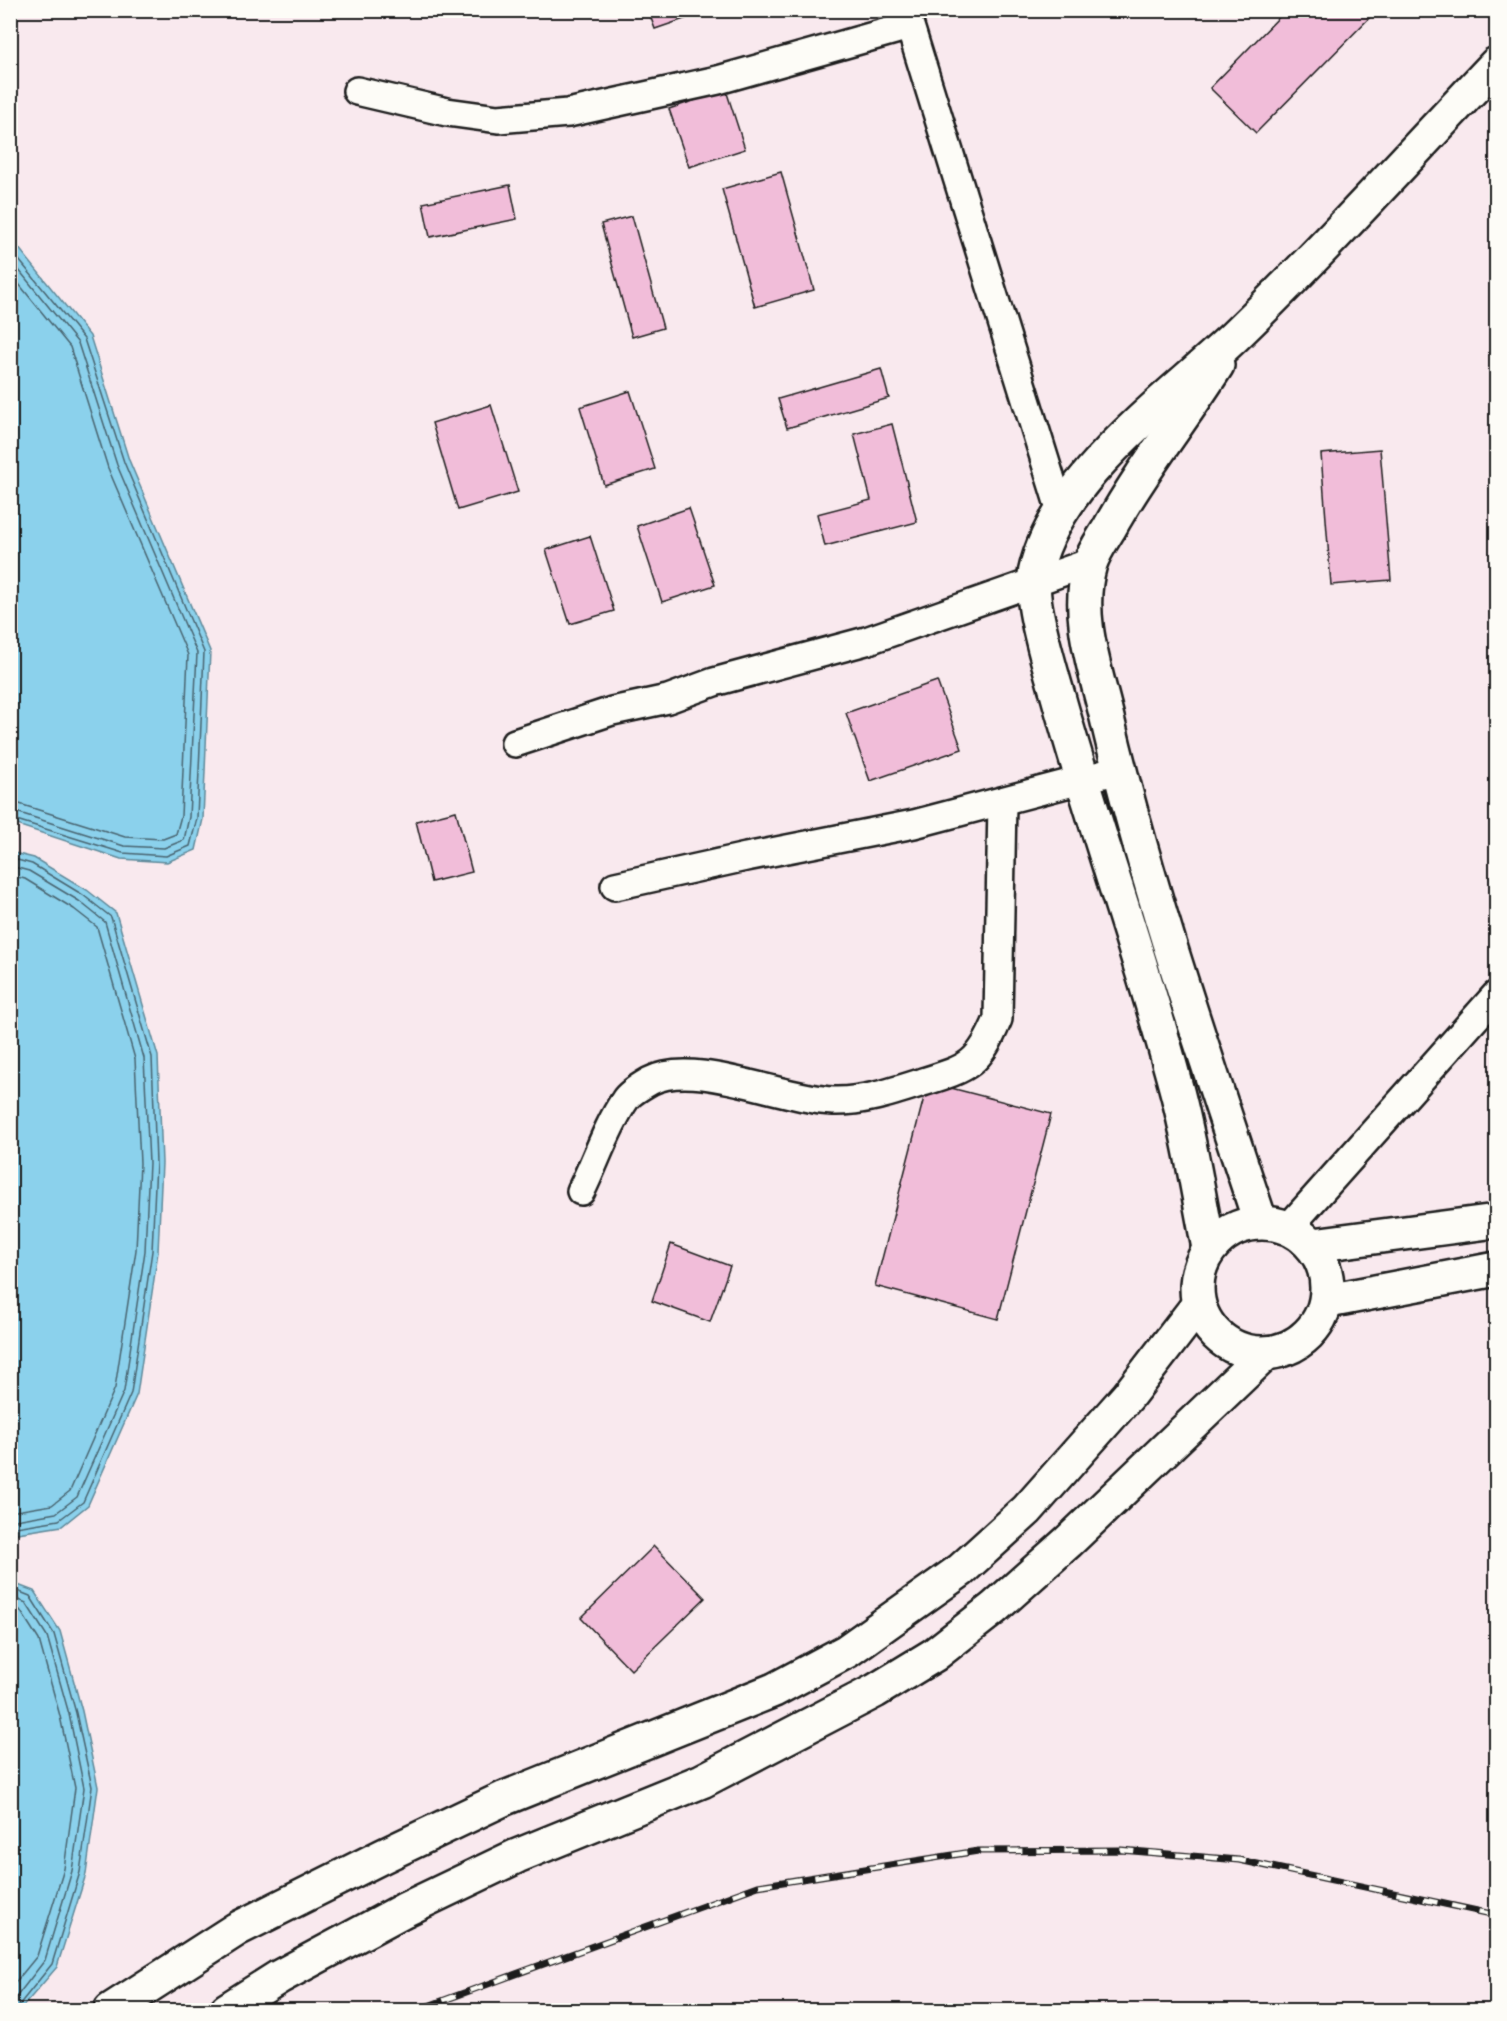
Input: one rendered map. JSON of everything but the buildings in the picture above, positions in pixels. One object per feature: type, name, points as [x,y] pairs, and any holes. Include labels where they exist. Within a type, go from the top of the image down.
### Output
[{"type":"main road","points":[[1209,1248],[1176,1086],[1082,781],[1046,652],[1033,583],[1044,546],[1061,512],[1089,474],[1158,404],[1234,337],[1497,64]]},
{"type":"main road","points":[[1234,337],[1182,420],[1124,501],[1091,562],[1083,597],[1088,638],[1119,770],[1173,953],[1287,1231],[1327,1271],[1328,1301],[1316,1328],[1294,1347],[1265,1354],[1236,1349],[1212,1331],[1198,1305],[1197,1275],[1209,1248],[1232,1229],[1287,1231],[1497,1221]]},
{"type":"main road","points":[[1328,1301],[1497,1269]]},
{"type":"main road","points":[[111,2010],[237,1929],[383,1856],[505,1798],[774,1690],[847,1651],[961,1570],[1027,1510],[1128,1396],[1198,1305]]},
{"type":"main road","points":[[227,2010],[279,1977],[404,1910],[518,1856],[702,1781],[875,1691],[934,1655],[994,1608],[1068,1542],[1265,1354]]},
{"type":"street","points":[[357,91],[447,112],[498,119],[568,114],[718,80],[907,18],[1061,512]]},
{"type":"street","points":[[515,743],[612,711],[668,699],[714,682],[855,644],[1091,562]]},
{"type":"street","points":[[615,886],[914,824],[1119,770]]},
{"type":"street","points":[[581,1191],[625,1098],[650,1081],[671,1074],[706,1075],[788,1095],[835,1101],[884,1095],[970,1065],[987,1046],[998,1019],[1002,802]]},
{"type":"street","points":[[1287,1231],[1497,995]]},
{"type":"water","points":[[11,242],[18,247],[90,336],[129,460],[210,651],[203,819],[196,850],[167,862],[121,859],[11,823]]},
{"type":"water","points":[[10,852],[34,858],[87,890],[116,913],[158,1056],[162,1163],[158,1252],[137,1394],[88,1505],[62,1526],[11,1534]]},
{"type":"water","points":[[10,1582],[34,1591],[60,1631],[82,1711],[98,1787],[86,1874],[57,1967],[20,2010],[10,2010]]},
{"type":"railway","points":[[417,2010],[758,1886],[978,1851],[1121,1850],[1239,1860],[1496,1915]]}]
